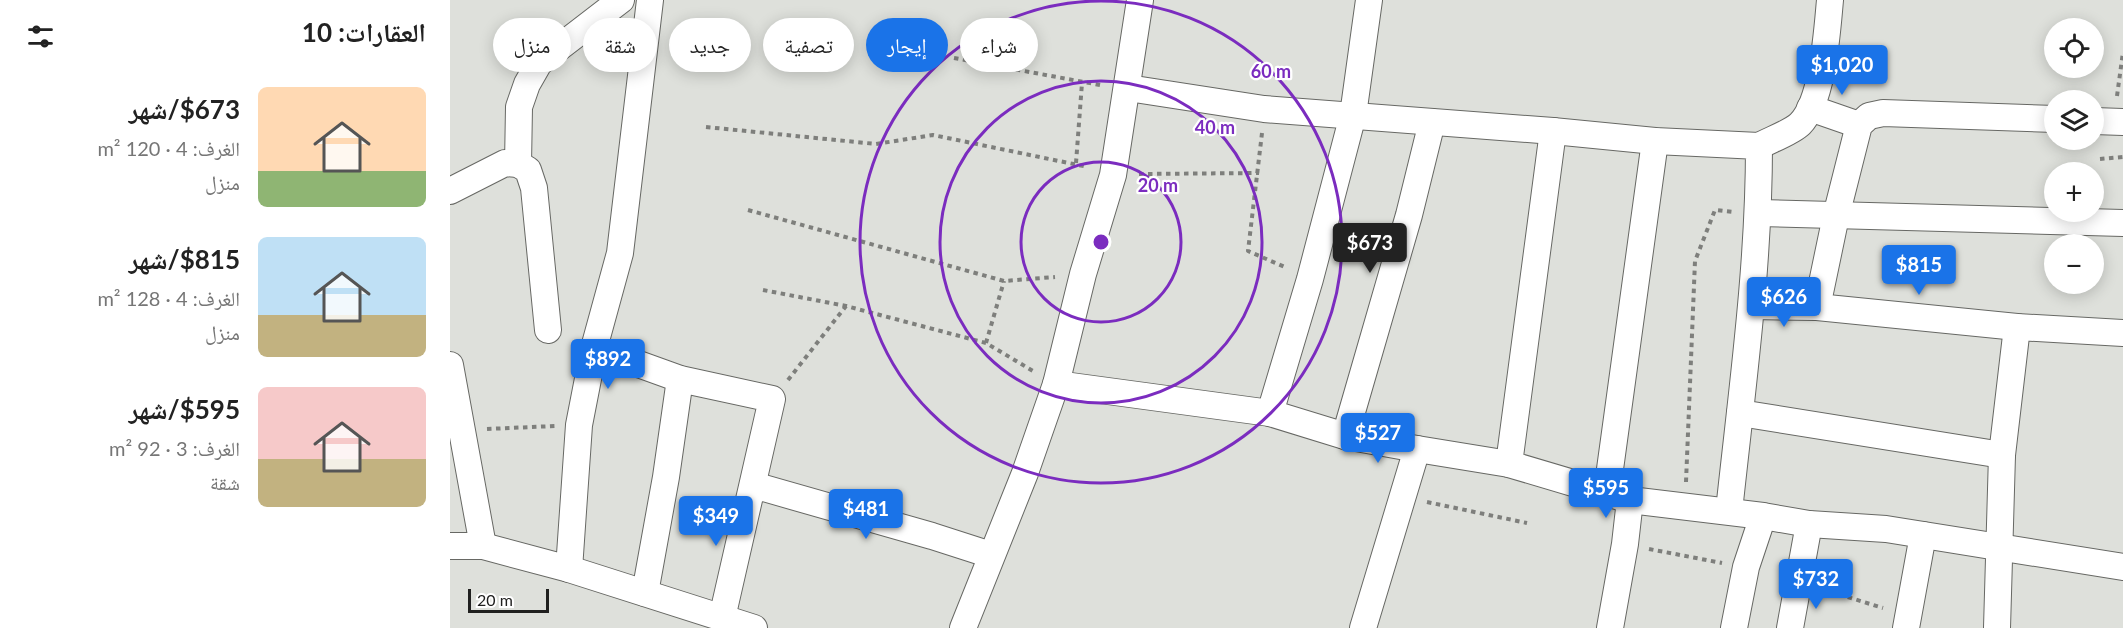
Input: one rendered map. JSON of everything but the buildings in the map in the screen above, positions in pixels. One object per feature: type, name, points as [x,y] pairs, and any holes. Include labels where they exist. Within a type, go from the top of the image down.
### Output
[{"type":"street","points":[[518,164],[519,106],[527,84],[539,63],[621,0]]},
{"type":"street","points":[[569,569],[579,425],[594,348],[620,253],[650,0]]},
{"type":"street","points":[[963,628],[1025,473],[1056,384],[1083,274],[1113,175],[1140,0]]},
{"type":"street","points":[[1270,412],[1310,279],[1353,116],[1369,0]]},
{"type":"street","points":[[1128,88],[1264,109],[1655,141],[1760,146],[1800,125],[1810,108],[1824,60],[1830,0]]},
{"type":"street","points":[[1810,108],[1859,125]]},
{"type":"street","points":[[1817,307],[1836,216],[1859,125],[1869,116],[1883,113],[2044,119]]},
{"type":"street","points":[[1345,436],[1409,215],[1432,122]]},
{"type":"street","points":[[1509,464],[1553,131]]},
{"type":"street","points":[[1610,628],[1625,544],[1618,495],[1655,141]]},
{"type":"street","points":[[1729,511],[1752,306],[1759,213],[1760,146]]},
{"type":"street","points":[[452,185],[505,163],[518,164],[528,170],[534,188],[548,330]]},
{"type":"street","points":[[1759,213],[2123,223]]},
{"type":"street","points":[[1752,306],[1817,307],[2017,327],[2123,333]]},
{"type":"street","points":[[1997,628],[2002,455],[2017,327]]},
{"type":"street","points":[[594,348],[680,379],[772,399],[722,618]]},
{"type":"street","points":[[450,365],[483,546]]},
{"type":"street","points":[[645,593],[666,477],[680,379]]},
{"type":"street","points":[[1056,384],[1270,412],[1345,436],[1509,464],[1618,495],[1809,524],[1923,535],[2123,567]]},
{"type":"street","points":[[1740,413],[2002,455]]},
{"type":"street","points":[[1363,628],[1417,449]]},
{"type":"street","points":[[753,485],[992,555]]},
{"type":"street","points":[[1734,628],[1746,567],[1763,516]]},
{"type":"street","points":[[1790,628],[1809,524]]},
{"type":"street","points":[[1907,622],[1923,535]]},
{"type":"street","points":[[450,546],[483,546],[569,569],[754,628]]},
{"type":"path","points":[[2110,122],[2123,52]]},
{"type":"path","points":[[706,127],[876,144],[933,135],[1076,163],[1082,82],[954,58]]},
{"type":"path","points":[[1264,109],[1248,251],[1310,279]]},
{"type":"path","points":[[2100,159],[2123,157]]},
{"type":"path","points":[[1113,175],[1258,172]]},
{"type":"path","points":[[748,210],[1004,281],[1083,274]]},
{"type":"path","points":[[1685,506],[1695,261],[1715,210],[1759,213]]},
{"type":"path","points":[[986,343],[1004,281]]},
{"type":"path","points":[[763,290],[846,306],[986,343],[1056,384]]},
{"type":"path","points":[[772,399],[846,306]]},
{"type":"path","points":[[463,430],[579,425]]},
{"type":"path","points":[[1403,497],[1527,523]]},
{"type":"path","points":[[1625,544],[1746,567]]},
{"type":"path","points":[[1800,583],[1907,622]]}]
